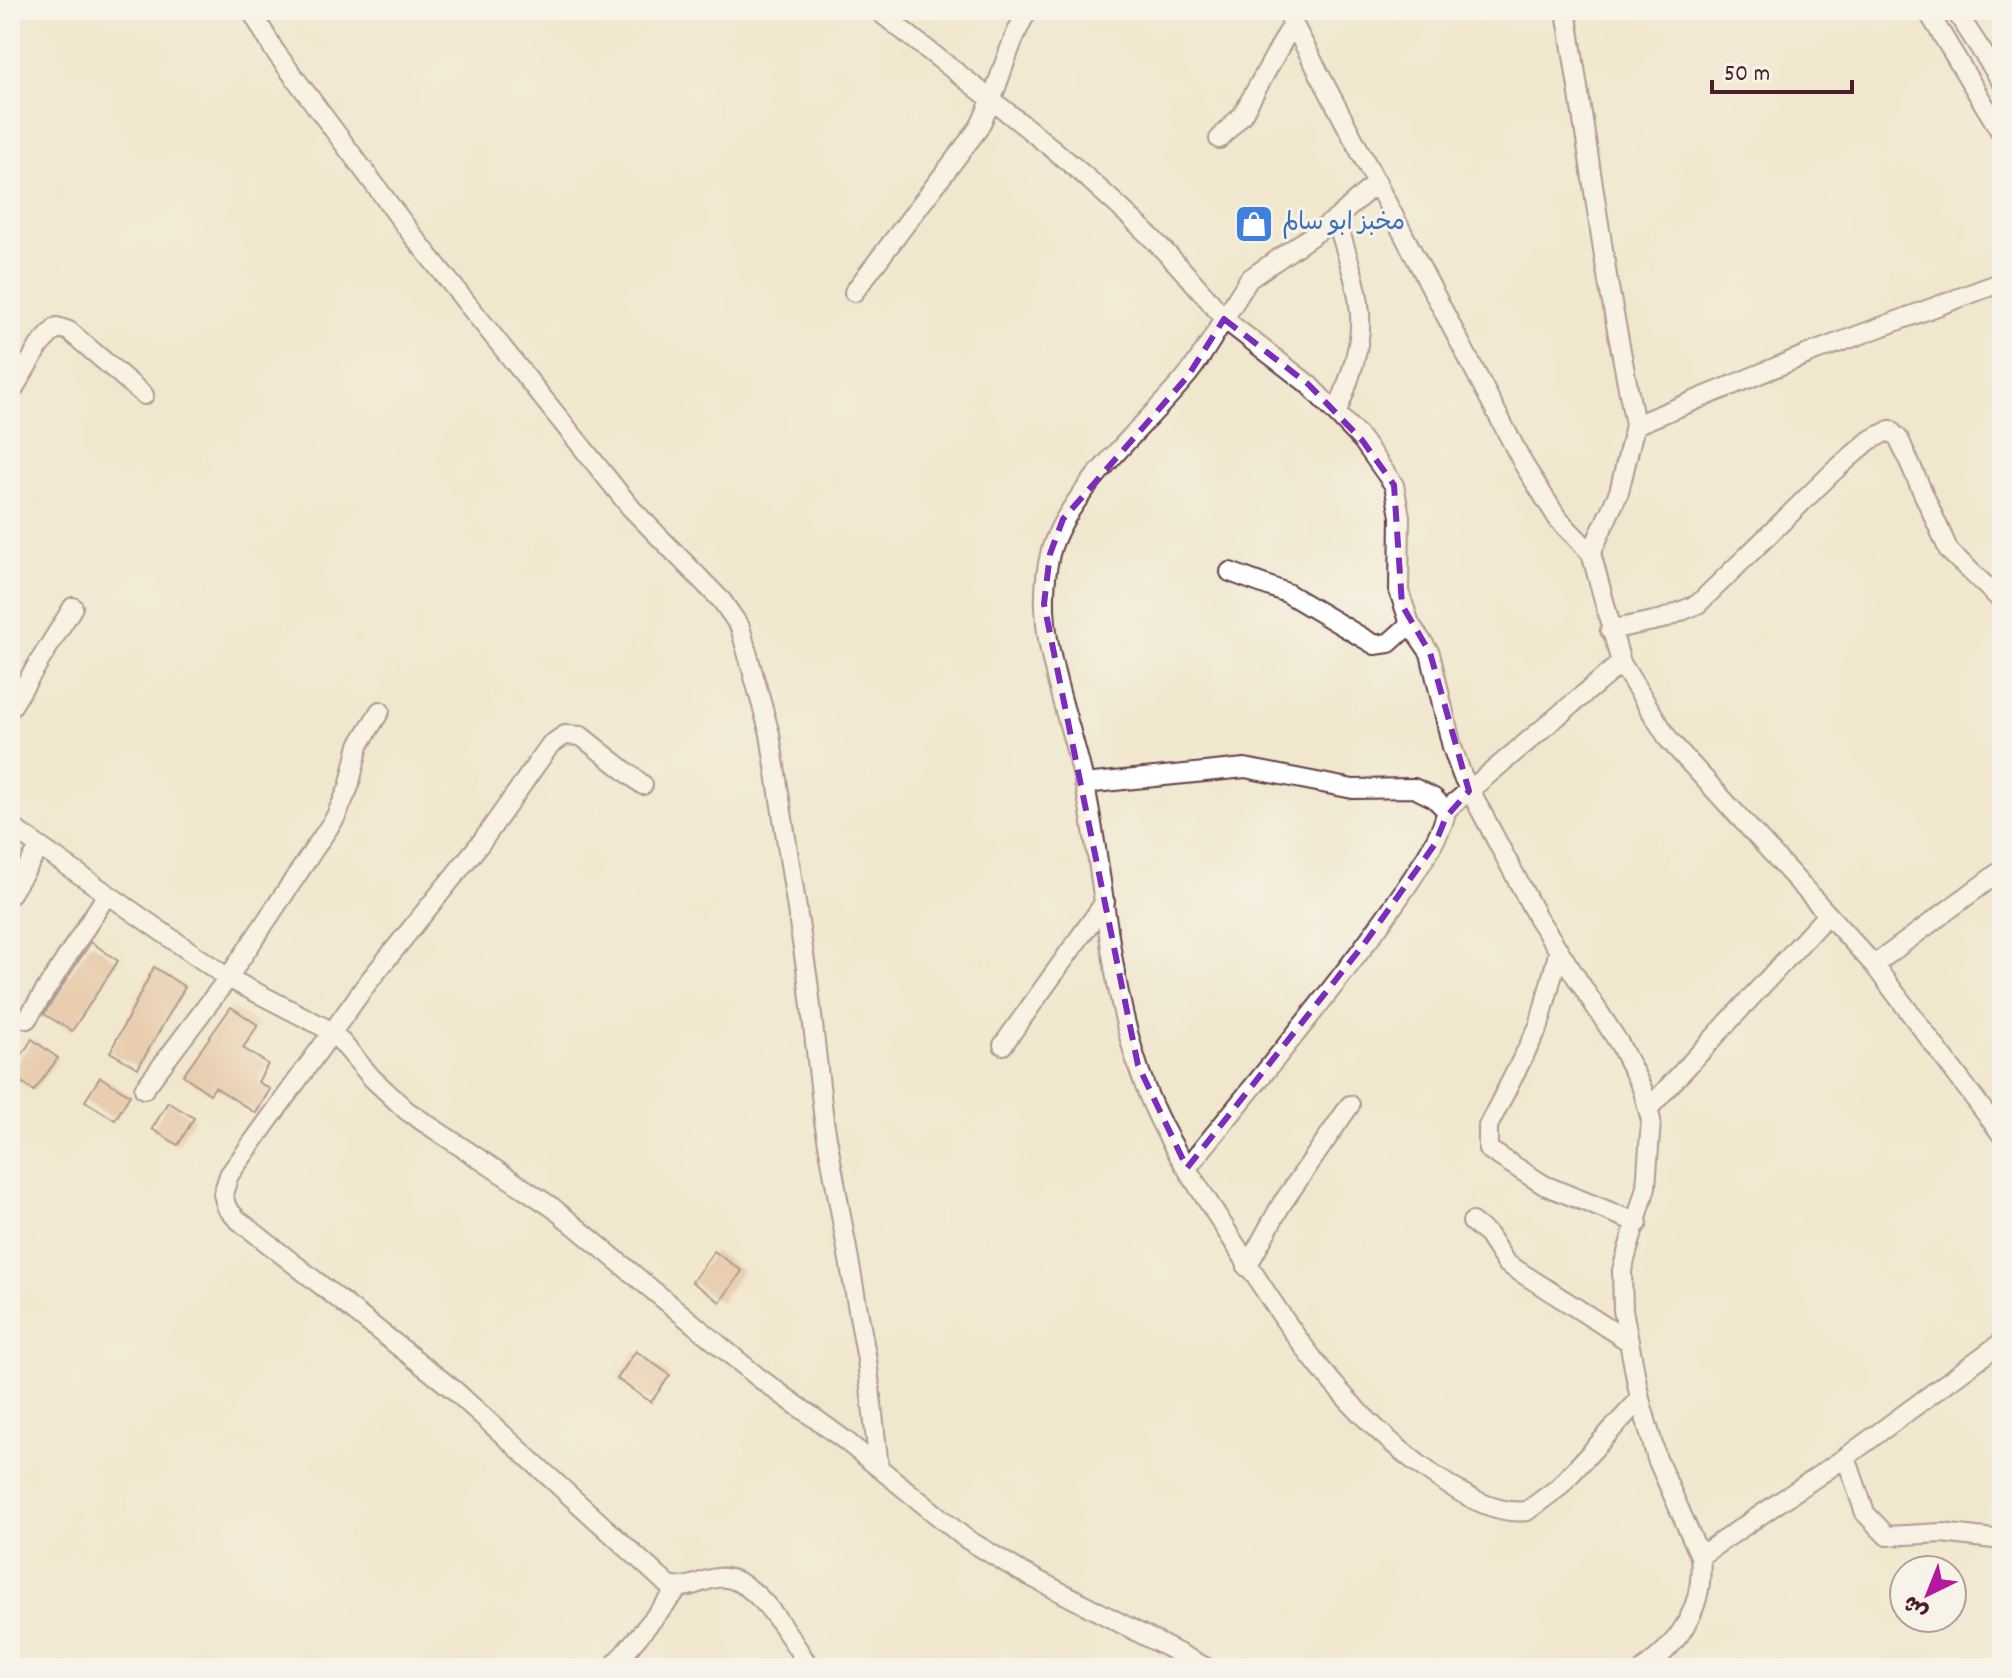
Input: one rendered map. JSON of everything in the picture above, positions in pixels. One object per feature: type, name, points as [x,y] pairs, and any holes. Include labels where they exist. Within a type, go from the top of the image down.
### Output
[{"type":"street","points":[[251,10],[300,88],[422,249],[631,508],[722,601],[740,627],[770,734],[808,981],[824,1121],[867,1360],[879,1468]]},
{"type":"street","points":[[877,10],[991,101],[1138,226],[1224,319],[1290,368],[1337,412],[1362,440],[1394,485],[1400,516],[1399,591],[1410,624],[1430,653],[1452,747],[1469,791],[1559,950],[1619,1043],[1649,1108],[1646,1187],[1621,1281],[1628,1341],[1640,1399],[1657,1459],[1700,1556],[1700,1593],[1682,1632],[1645,1668]]},
{"type":"street","points":[[854,292],[978,129],[991,101],[1004,54],[1028,10]]},
{"type":"street","points":[[1566,10],[1608,282],[1635,425],[1619,492],[1591,553]]},
{"type":"street","points":[[1995,10],[2002,13]]},
{"type":"street","points":[[1943,34],[1959,11],[2002,82]]},
{"type":"street","points":[[1932,12],[2002,134]]},
{"type":"street","points":[[1219,139],[1242,115],[1290,16]]},
{"type":"street","points":[[1290,16],[1524,465],[1558,519],[1591,553],[1621,663],[1654,719],[1681,754],[1874,965],[2002,1135]]},
{"type":"street","points":[[1377,182],[1336,219],[1249,279],[1188,376],[1071,506],[1050,554],[1044,604],[1048,644],[1084,784],[1138,1065],[1158,1117],[1187,1168],[1247,1267],[1300,1346],[1369,1422],[1416,1463],[1451,1487],[1491,1506],[1516,1512],[1540,1504],[1640,1399]]},
{"type":"street","points":[[1336,219],[1356,283],[1362,322],[1357,357],[1337,412]]},
{"type":"street","points":[[1635,425],[1808,354],[2002,282]]},
{"type":"street","points":[[10,395],[39,346],[57,327],[69,331],[144,395]]},
{"type":"street","points":[[1610,630],[1663,619],[1698,604],[1834,471],[1870,440],[1890,430],[1899,439],[1949,551],[2002,601]]},
{"type":"street","points":[[1230,572],[1287,593],[1375,645],[1389,643],[1410,624]]},
{"type":"street","points":[[10,709],[73,607]]},
{"type":"street","points":[[1187,1168],[1399,896],[1435,844],[1446,810],[1621,663]]},
{"type":"street","points":[[144,1089],[228,978],[341,808],[359,745],[380,711]]},
{"type":"street","points":[[643,785],[581,736],[565,735],[550,745],[483,840],[383,963],[229,1175],[223,1194],[227,1208],[306,1276],[454,1390],[649,1569],[678,1589]]},
{"type":"street","points":[[1084,784],[1245,768],[1353,789],[1414,788],[1434,798],[1446,810]]},
{"type":"street","points":[[10,826],[38,850],[228,978],[333,1032],[394,1100],[552,1207],[759,1378],[879,1468],[918,1503],[988,1553],[1207,1668]]},
{"type":"street","points":[[10,895],[38,850]]},
{"type":"street","points":[[1874,965],[2002,870]]},
{"type":"street","points":[[27,1019],[106,896]]},
{"type":"street","points":[[1003,1045],[1105,902]]},
{"type":"street","points":[[1649,1108],[1827,915]]},
{"type":"street","points":[[1559,950],[1544,1013],[1488,1126],[1488,1149],[1544,1185],[1638,1223]]},
{"type":"street","points":[[1247,1267],[1281,1205],[1350,1105]]},
{"type":"street","points":[[1472,1222],[1488,1235],[1506,1263],[1628,1341]]},
{"type":"street","points":[[1700,1556],[1846,1457],[2002,1342]]},
{"type":"street","points":[[1846,1457],[1865,1513],[1887,1536],[1942,1533],[2002,1540]]},
{"type":"street","points":[[612,1668],[678,1589],[715,1578],[740,1580],[767,1608],[810,1668]]},
{"type":"highlighted area","points":[[1224,319],[1308,384],[1362,440],[1394,485],[1402,605],[1430,653],[1469,791],[1446,817],[1435,844],[1364,944],[1187,1168],[1138,1065],[1044,604],[1050,554],[1063,519],[1188,376]]},
{"type":"building","points":[[91,942],[118,961],[72,1031],[44,1014]]},
{"type":"building","points":[[154,967],[185,987],[138,1068],[110,1052]]},
{"type":"building","points":[[231,1007],[258,1025],[243,1048],[268,1064],[258,1082],[270,1089],[256,1113],[215,1087],[210,1094],[183,1075]]},
{"type":"building","points":[[32,1039],[58,1058],[34,1091],[10,1074]]},
{"type":"building","points":[[100,1077],[130,1095],[115,1120],[85,1101]]},
{"type":"building","points":[[168,1102],[194,1118],[178,1145],[152,1129]]},
{"type":"building","points":[[714,1251],[742,1271],[720,1302],[692,1282]]},
{"type":"building","points":[[636,1351],[670,1375],[651,1402],[617,1379]]},
{"type":"place","name":"مخبز ابو سالم","points":[[1254,224]]}]
